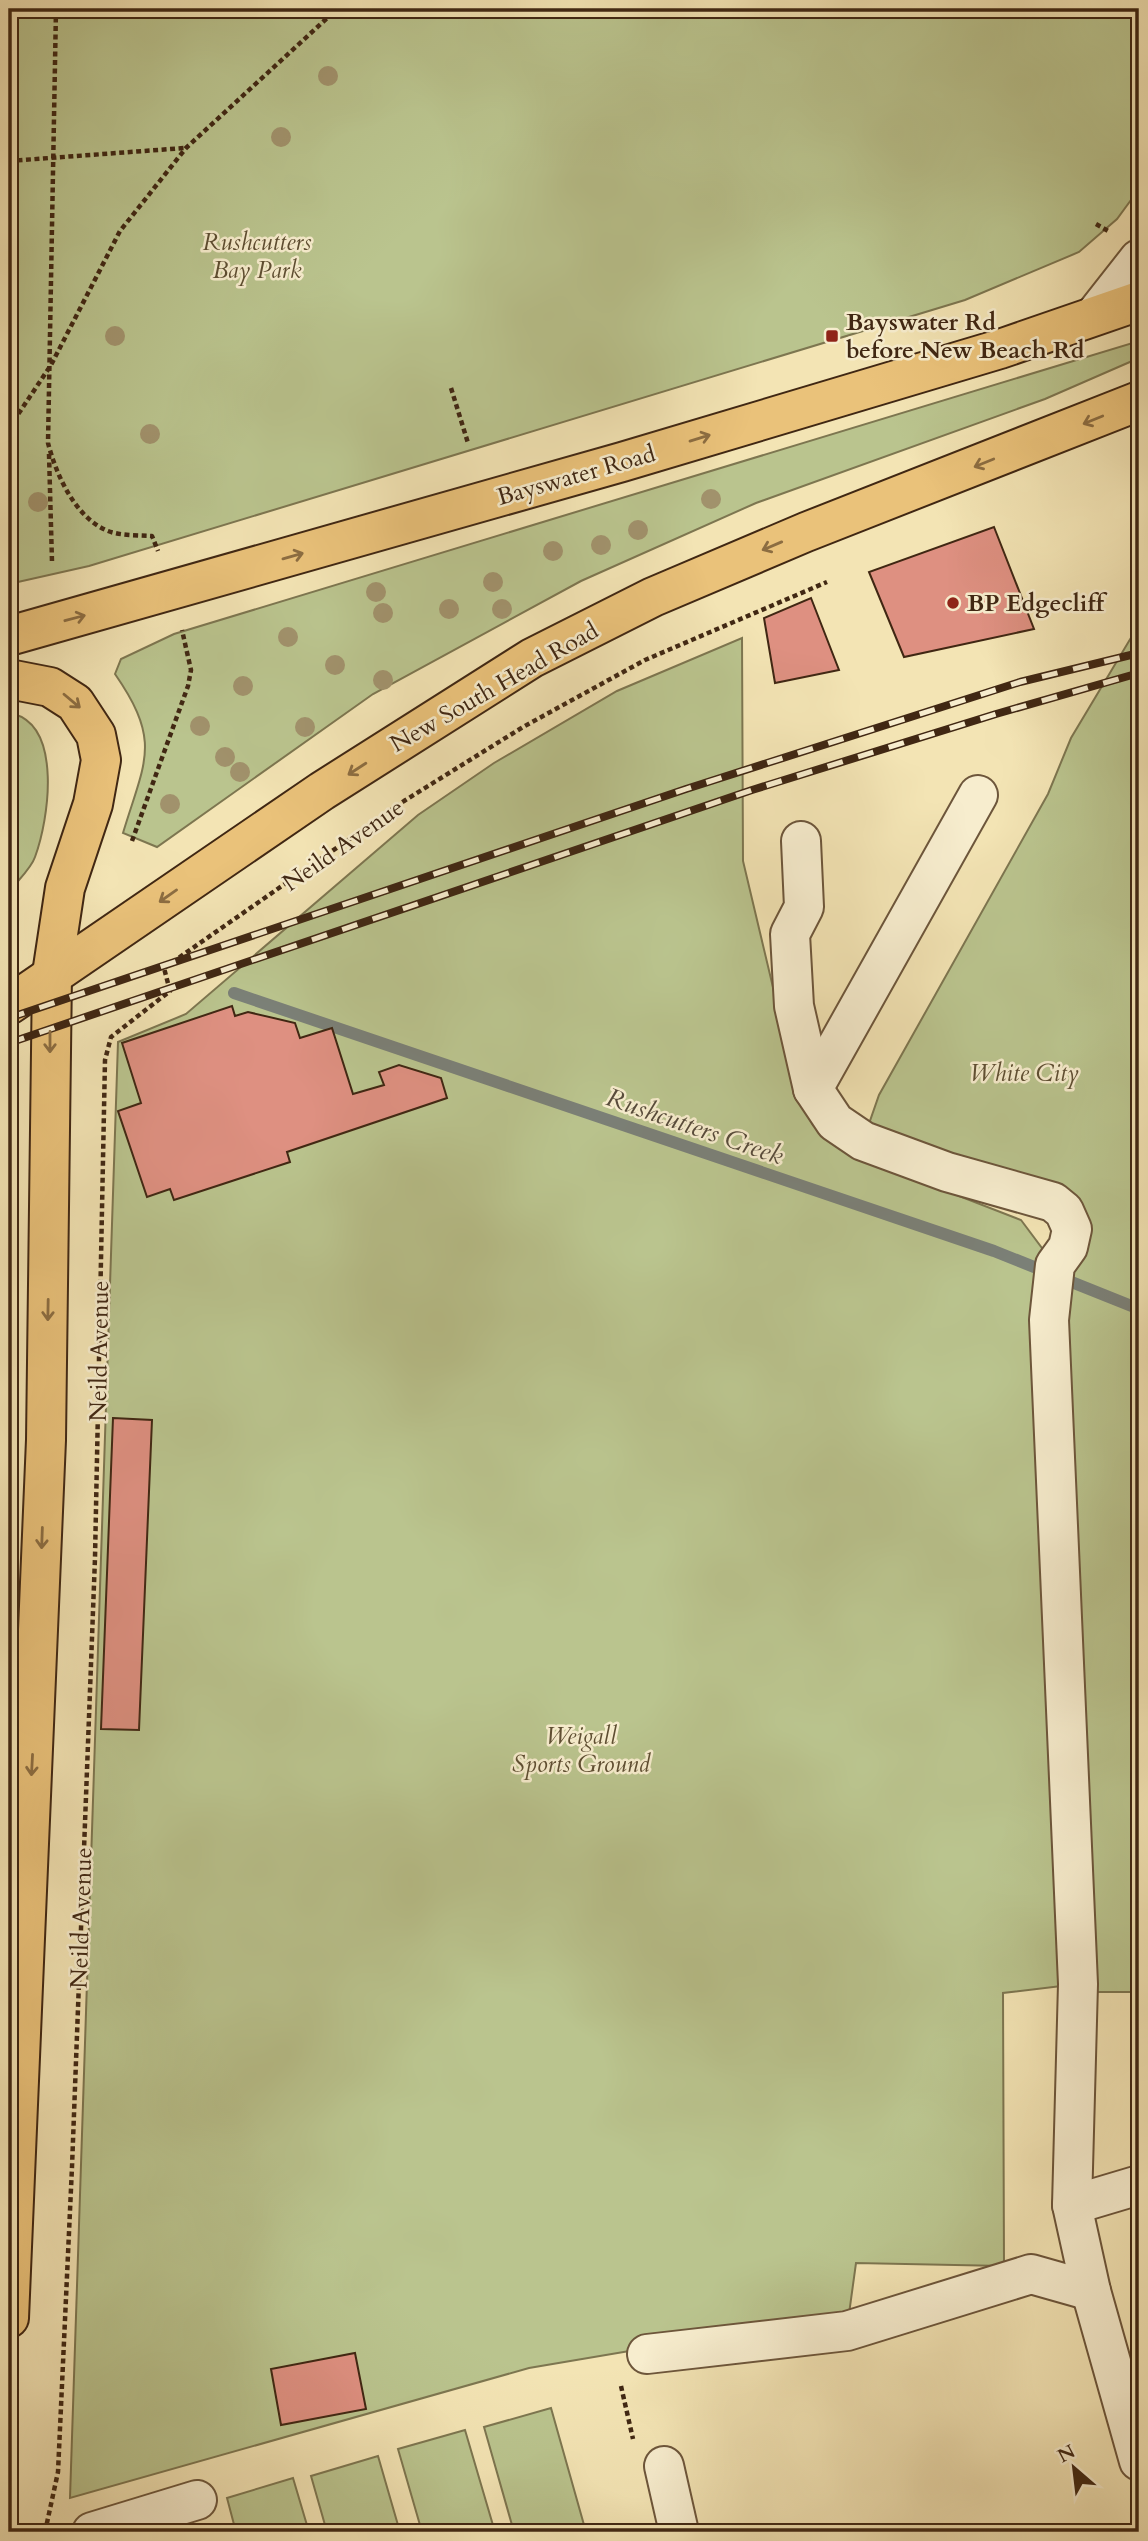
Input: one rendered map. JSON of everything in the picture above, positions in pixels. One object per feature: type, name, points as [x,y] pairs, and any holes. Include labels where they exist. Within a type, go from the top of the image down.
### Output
[{"type":"main road","name":"Bayswater Road","points":[[9,636],[622,462],[1000,349],[1139,301]]},
{"type":"main road","name":"New South Head Road","points":[[9,1005],[322,791],[532,658],[653,597],[806,532],[1139,401]]},
{"type":"main road","points":[[9,679],[37,684],[64,695],[83,711],[100,745],[99,783],[65,888],[52,974],[46,1440],[9,2318]]},
{"type":"street","points":[[1095,315],[1139,259]]},
{"type":"street","points":[[813,1089],[978,795]]},
{"type":"street","points":[[801,841],[804,907],[790,934],[792,978],[800,1042],[813,1089],[835,1122],[863,1141],[947,1172],[1053,1202],[1063,1211],[1072,1229],[1068,1247],[1055,1265],[1049,1320],[1078,1984],[1072,2205],[1090,2291],[1139,2461]]},
{"type":"street","points":[[1072,2205],[1139,2185]]},
{"type":"street","points":[[647,2354],[847,2331],[1031,2274],[1090,2291]]},
{"type":"street","points":[[664,2466],[679,2532]]},
{"type":"street","points":[[92,2532],[197,2500]]},
{"type":"path","points":[[52,562],[48,443],[56,9]]},
{"type":"path","points":[[9,428],[51,365],[120,231],[186,148],[337,9]]},
{"type":"path","points":[[9,161],[186,148]]},
{"type":"path","points":[[451,388],[468,443]]},
{"type":"path","points":[[48,443],[64,485],[86,516],[109,531],[152,536]]},
{"type":"path","name":"Neild Avenue","points":[[45,2532],[58,2472],[71,2194],[95,1558],[105,1060],[111,1037],[170,990],[164,968],[404,801],[523,727],[645,660],[827,582]]},
{"type":"path","points":[[132,841],[188,686],[191,670],[184,640]]},
{"type":"path","points":[[647,2354],[618,2369],[635,2445],[664,2466]]},
{"type":"green space","name":"Rushcutters Bay Park","points":[[9,9],[1139,9],[1139,189],[1117,219],[1079,252],[965,300],[89,566],[9,584]]},
{"type":"green space","points":[[1139,341],[1139,358],[1045,399],[756,503],[581,581],[373,694],[157,847],[123,833],[143,769],[145,752],[139,717],[115,674],[121,659],[174,634]]},
{"type":"green space","name":"Weigall Sports Ground","points":[[1139,634],[1139,1992],[1096,1992],[1078,1984],[1003,1993],[1004,2266],[856,2263],[849,2314],[529,2368],[70,2498],[118,1042],[186,1014],[418,815],[494,763],[617,691],[742,638],[743,861],[800,1101],[813,1125],[843,1151],[1021,1220],[1054,1264],[1072,1229],[863,1141],[879,1095],[1048,794],[1071,738],[1132,636]]},
{"type":"green space","points":[[14,714],[29,723],[40,737],[48,776],[44,821],[35,857],[9,892]]},
{"type":"green space","points":[[551,2408],[586,2532],[514,2532],[484,2427]]},
{"type":"green space","points":[[465,2430],[495,2532],[422,2532],[398,2449]]},
{"type":"green space","points":[[378,2456],[400,2532],[327,2532],[311,2476]]},
{"type":"green space","points":[[293,2478],[309,2532],[236,2532],[227,2498]]},
{"type":"building","points":[[994,527],[1034,629],[904,657],[869,572]]},
{"type":"building","points":[[811,598],[839,670],[775,683],[764,618]]},
{"type":"building","points":[[232,1006],[235,1016],[248,1012],[295,1023],[300,1038],[332,1028],[353,1094],[384,1085],[379,1072],[399,1065],[441,1078],[447,1098],[287,1152],[290,1162],[174,1200],[170,1189],[147,1197],[118,1111],[141,1103],[122,1043]]},
{"type":"building","points":[[113,1418],[152,1420],[139,1730],[101,1729]]},
{"type":"building","points":[[355,2353],[366,2409],[281,2425],[271,2369]]},
{"type":"waterway","name":"Rushcutters Creek","points":[[234,993],[994,1251],[1139,1309]]},
{"type":"railway","points":[[9,1018],[686,789],[1020,682],[1139,653]]},
{"type":"railway","points":[[9,1043],[752,790],[996,714],[1139,673]]},
{"type":"place","name":"Bayswater Rd before New Beach Rd","points":[[832,336]]},
{"type":"place","name":"BP Edgecliff","points":[[953,603]]},
{"type":"park label","name":"White City","points":[[1024,1073]]}]
